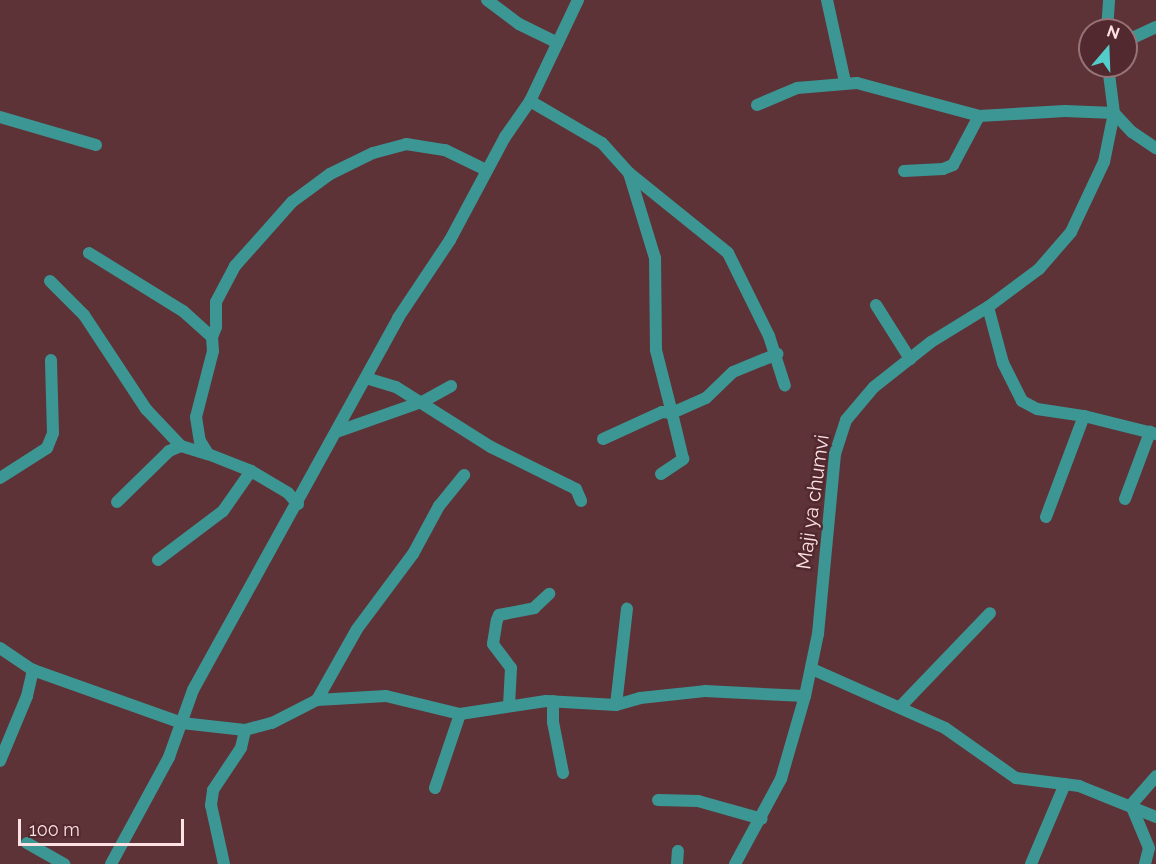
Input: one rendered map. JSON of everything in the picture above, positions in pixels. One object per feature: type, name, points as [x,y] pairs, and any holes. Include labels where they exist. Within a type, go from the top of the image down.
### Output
[{"type":"street","points":[[487,0],[519,24],[558,43]]},
{"type":"street","points":[[111,864],[144,809],[182,723],[193,690],[339,431],[398,318],[450,240],[486,170],[530,101],[578,0]]},
{"type":"street","points":[[827,0],[845,82]]},
{"type":"street","points":[[1108,18],[1109,0]]},
{"type":"street","points":[[1138,35],[1156,27]]},
{"type":"street","name":"Maji ya chumvi","points":[[735,864],[762,819],[781,779],[812,669],[834,464],[842,431],[861,400],[944,333],[988,307],[1039,269],[1071,232],[1100,176],[1114,113],[1110,78]]},
{"type":"street","points":[[757,105],[797,88],[845,82],[916,96],[979,116],[1065,111],[1114,113],[1132,132],[1156,148]]},
{"type":"street","points":[[530,101],[586,131],[629,173],[728,253],[777,354],[785,386]]},
{"type":"street","points":[[904,171],[943,169],[953,165],[979,116]]},
{"type":"street","points":[[0,117],[96,144]]},
{"type":"street","points":[[208,454],[200,441],[196,417],[213,351],[212,337],[216,327],[216,302],[235,266],[292,202],[330,174],[373,153],[406,144],[446,150],[486,170]]},
{"type":"street","points":[[629,173],[655,258],[656,350],[682,459],[661,474]]},
{"type":"street","points":[[89,253],[183,311],[212,337]]},
{"type":"street","points":[[50,281],[84,315],[146,409],[181,446],[251,471],[288,492],[298,504]]},
{"type":"street","points":[[876,305],[910,360]]},
{"type":"street","points":[[988,307],[1003,363],[1022,401],[1037,409],[1084,416],[1153,433],[1125,499]]},
{"type":"street","points":[[603,439],[662,412],[672,413],[706,398],[733,372],[777,354]]},
{"type":"street","points":[[0,478],[47,448],[53,433],[51,360]]},
{"type":"street","points":[[366,378],[396,387],[491,447],[576,489],[581,501]]},
{"type":"street","points":[[339,431],[420,402],[451,386]]},
{"type":"street","points":[[1046,517],[1084,416]]},
{"type":"street","points":[[117,502],[166,454],[181,446]]},
{"type":"street","points":[[158,560],[223,511],[251,471]]},
{"type":"street","points":[[317,700],[357,629],[413,554],[440,506],[464,475]]},
{"type":"street","points":[[288,492],[305,492]]},
{"type":"street","points":[[509,706],[511,668],[493,644],[496,620],[499,615],[534,608],[549,594]]},
{"type":"street","points":[[616,705],[627,609]]},
{"type":"street","points":[[900,707],[990,613]]},
{"type":"street","points":[[0,648],[33,670],[182,723],[245,730],[287,717],[317,700],[386,696],[460,714],[553,701],[616,705],[640,698],[705,690],[805,696]]},
{"type":"street","points":[[812,669],[900,707],[958,736],[1016,778],[1065,784],[1131,805],[1156,817]]},
{"type":"street","points":[[0,761],[27,696],[33,670]]},
{"type":"street","points":[[553,701],[553,722],[563,773]]},
{"type":"street","points":[[435,788],[460,714]]},
{"type":"street","points":[[224,864],[211,805],[213,790],[241,748],[245,730]]},
{"type":"street","points":[[1131,805],[1156,776]]},
{"type":"street","points":[[1031,864],[1065,784]]},
{"type":"street","points":[[658,800],[698,801],[762,819]]},
{"type":"street","points":[[1131,805],[1149,848],[1145,864]]},
{"type":"street","points":[[27,843],[64,864]]}]
